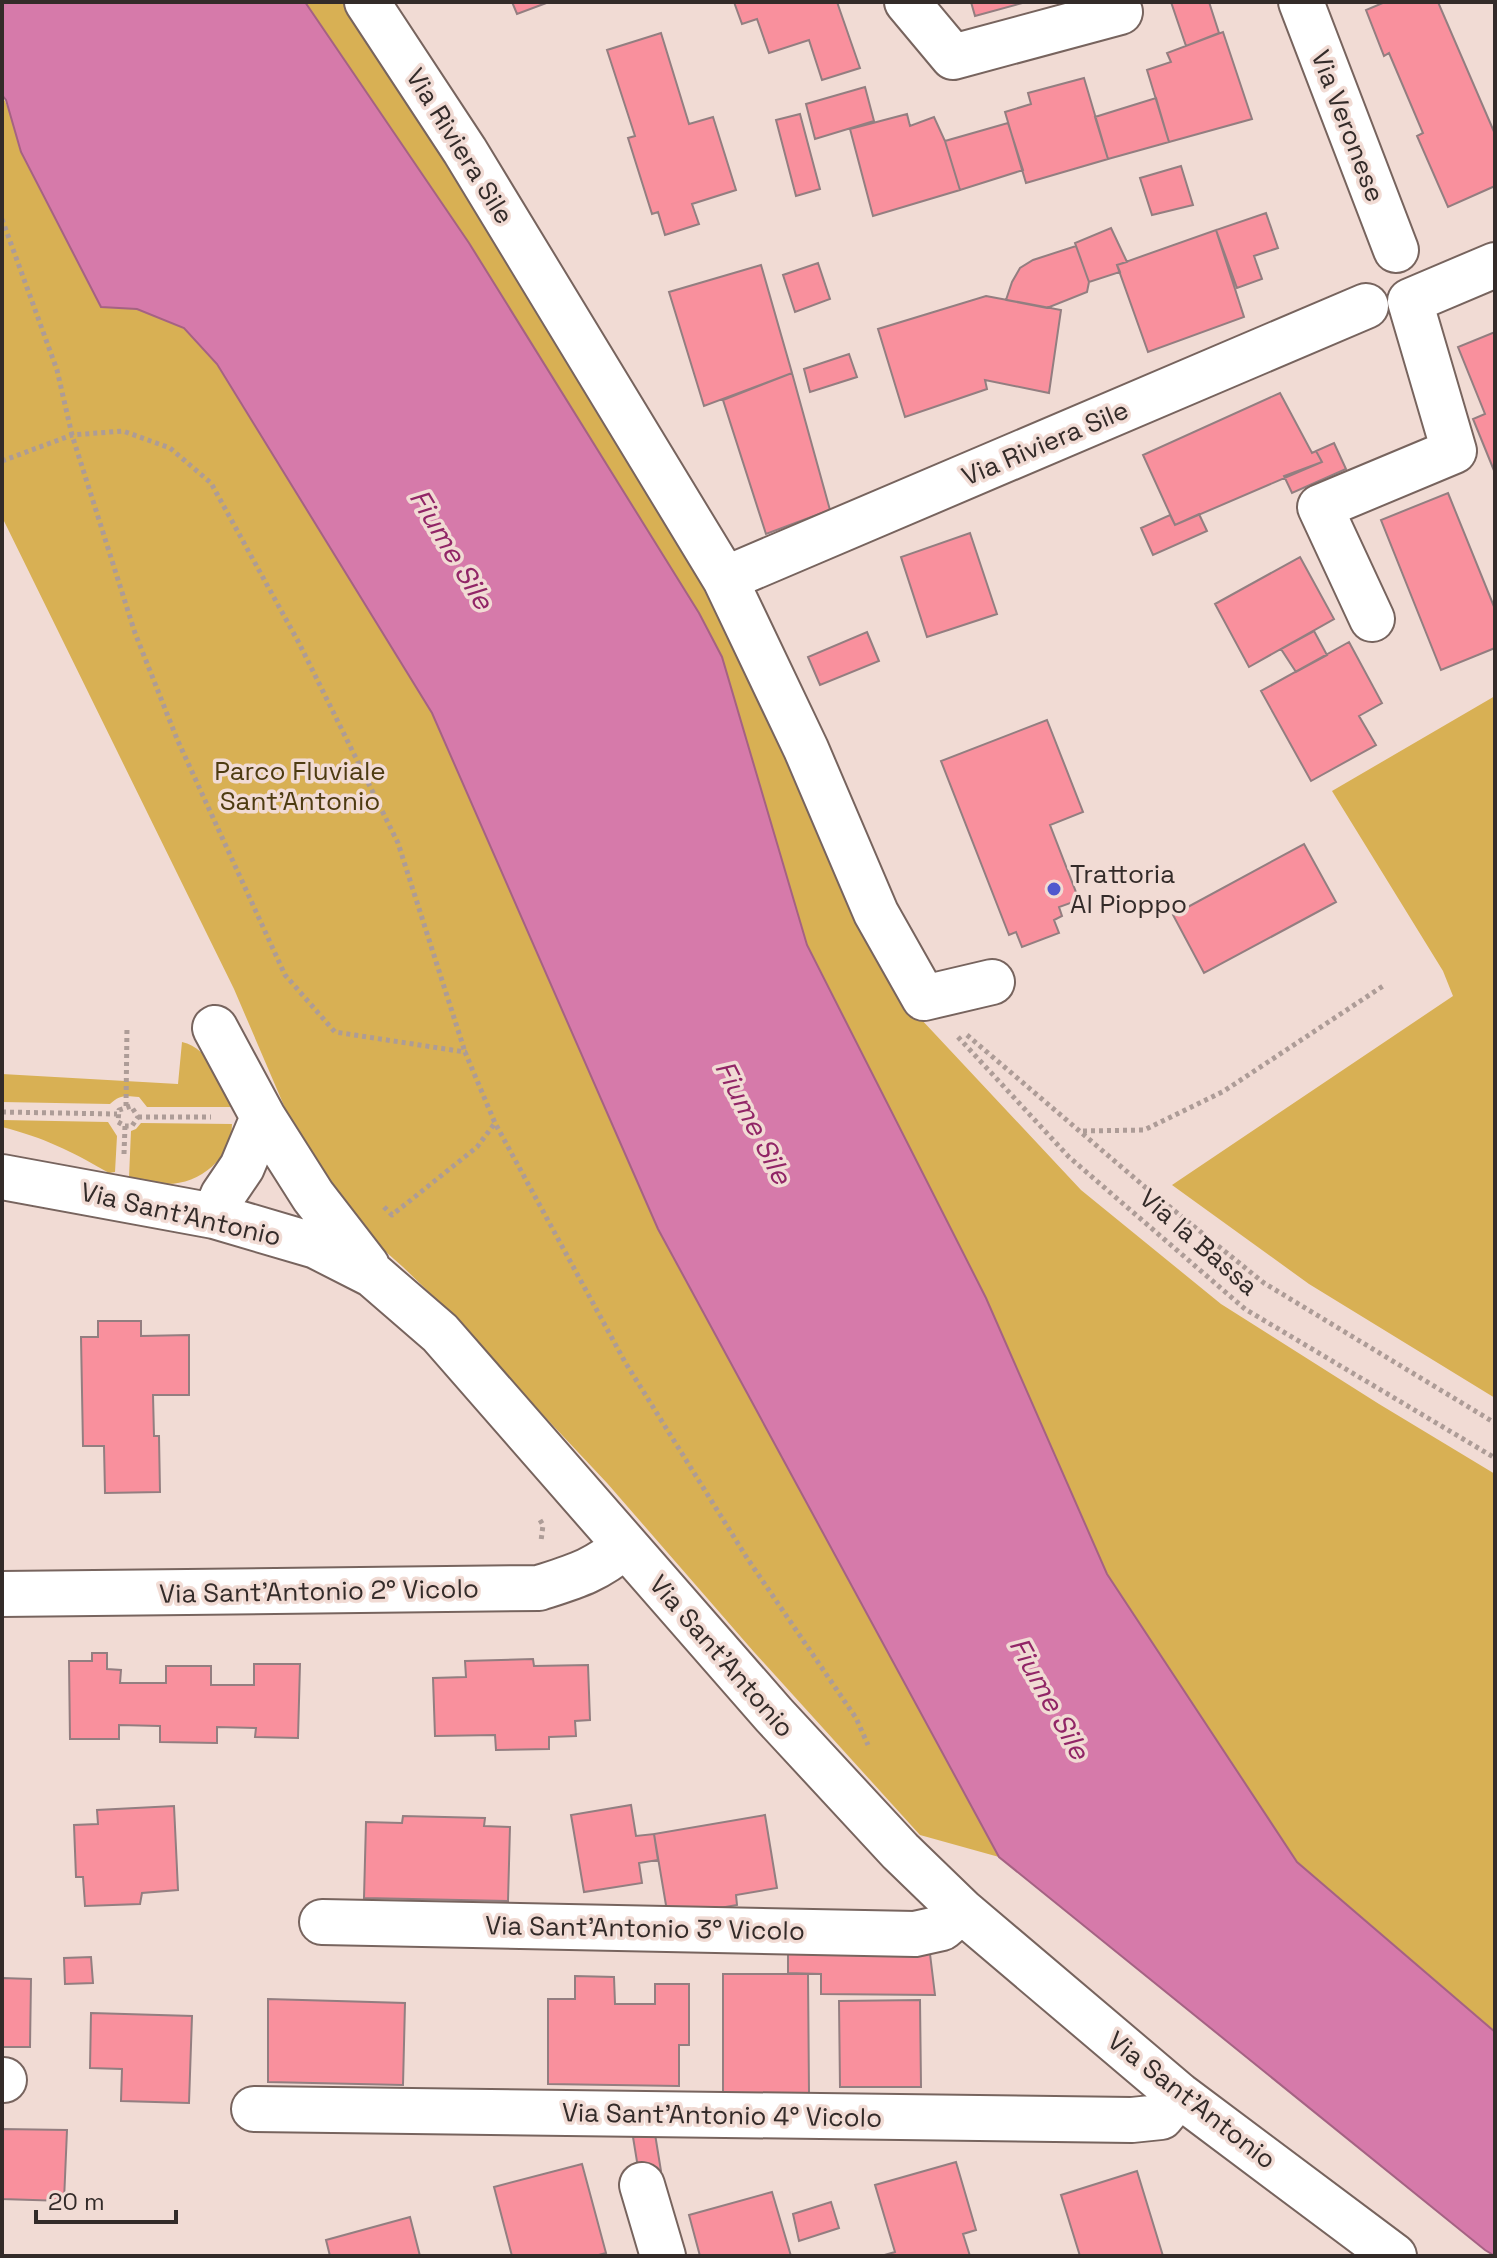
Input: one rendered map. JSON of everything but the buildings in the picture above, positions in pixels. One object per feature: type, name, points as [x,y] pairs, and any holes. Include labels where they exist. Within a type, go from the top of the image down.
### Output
[{"type":"street","name":"Via Riviera Sile","points":[[367,2],[465,151],[725,579],[806,749],[876,913],[924,998]]},
{"type":"street","points":[[907,2],[953,57],[1120,12]]},
{"type":"street","name":"Via Veronese","points":[[1301,2],[1396,250]]},
{"type":"street","points":[[1372,619],[1320,507],[1454,451],[1410,301],[1495,265]]},
{"type":"street","name":"Via Riviera Sile","points":[[725,579],[1366,306]]},
{"type":"street","points":[[924,998],[992,982]]},
{"type":"street","points":[[215,1028],[263,1117],[313,1196],[373,1275]]},
{"type":"street","points":[[214,1216],[223,1195],[242,1167],[263,1117]]},
{"type":"street","points":[[263,1117],[283,1180],[276,1207],[263,1231]]},
{"type":"street","name":"Via Sant'Antonio","points":[[2,1177],[214,1216],[316,1246],[373,1275],[440,1333],[774,1715],[900,1851],[962,1911],[1179,2095],[1394,2256]]},
{"type":"street","name":"Via Sant'Antonio 2° Vicolo","points":[[2,1594],[539,1588],[580,1577],[625,1546]]},
{"type":"street","name":"Via Sant'Antonio 3° Vicolo","points":[[322,1922],[915,1934],[942,1928],[962,1911]]},
{"type":"street","name":"Via Sant'Antonio 4° Vicolo","points":[[254,2109],[1132,2120],[1161,2117],[1179,2095]]},
{"type":"street","points":[[642,2185],[663,2256]]},
{"type":"path","points":[[2,219],[57,370],[72,435],[135,633],[183,753],[285,975],[335,1032],[465,1052]]},
{"type":"path","points":[[2,461],[72,435],[123,431],[170,448],[211,483],[299,643],[398,843],[465,1052],[495,1123],[625,1362],[747,1558],[856,1718],[872,1756]]},
{"type":"path","points":[[1082,1131],[1144,1130],[1157,1124],[1224,1091],[1383,986]]},
{"type":"path","points":[[924,998],[1145,1187],[1264,1283],[1495,1423]]},
{"type":"path","name":"Via la Bassa","points":[[924,998],[1069,1157],[1245,1309],[1495,1458]]},
{"type":"path","points":[[126,1106],[127,1026]]},
{"type":"path","points":[[126,1106],[133,1108],[138,1117],[128,1127],[118,1122],[117,1114],[126,1106]]},
{"type":"path","points":[[2,1112],[117,1114]]},
{"type":"path","points":[[138,1117],[263,1117]]},
{"type":"path","points":[[382,1205],[392,1215],[477,1147],[495,1123]]},
{"type":"path","points":[[534,1550],[540,1545],[543,1525],[537,1516]]},
{"type":"green space","points":[[305,2],[351,2],[720,602],[861,934],[905,1002],[1081,1190],[1221,1304],[1495,1474],[1495,2032],[1297,1862],[1107,1574],[986,1298],[807,945],[722,657],[699,613],[469,243]]},
{"type":"green space","name":"Parco Fluviale Sant'Antonio","points":[[2,95],[100,306],[137,309],[184,328],[217,364],[432,713],[658,1229],[999,1857],[920,1835],[464,1326],[352,1222],[294,1129],[234,989],[2,517]]},
{"type":"green space","points":[[1495,696],[1495,1398],[1309,1284],[1172,1185],[1453,996],[1443,971],[1332,791]]},
{"type":"green space","points":[[182,1042],[208,1059],[233,1107],[147,1107],[139,1097],[127,1096],[110,1104],[2,1102],[2,1074],[178,1084]]},
{"type":"green space","points":[[2,1120],[108,1122],[117,1136],[115,1172],[109,1173],[45,1141],[2,1127]]},
{"type":"green space","points":[[141,1123],[232,1124],[226,1148],[212,1167],[191,1179],[167,1184],[129,1177],[131,1131]]},
{"type":"water","name":"Fiume Sile","points":[[2,2],[305,2],[469,243],[699,613],[722,657],[807,945],[986,1298],[1107,1574],[1297,1862],[1495,2032],[1495,2256],[999,1857],[658,1229],[432,713],[217,364],[184,328],[137,309],[101,307],[21,152],[2,95]]},
{"type":"place","name":"Trattoria Al Pioppo","points":[[1054,889]]}]
